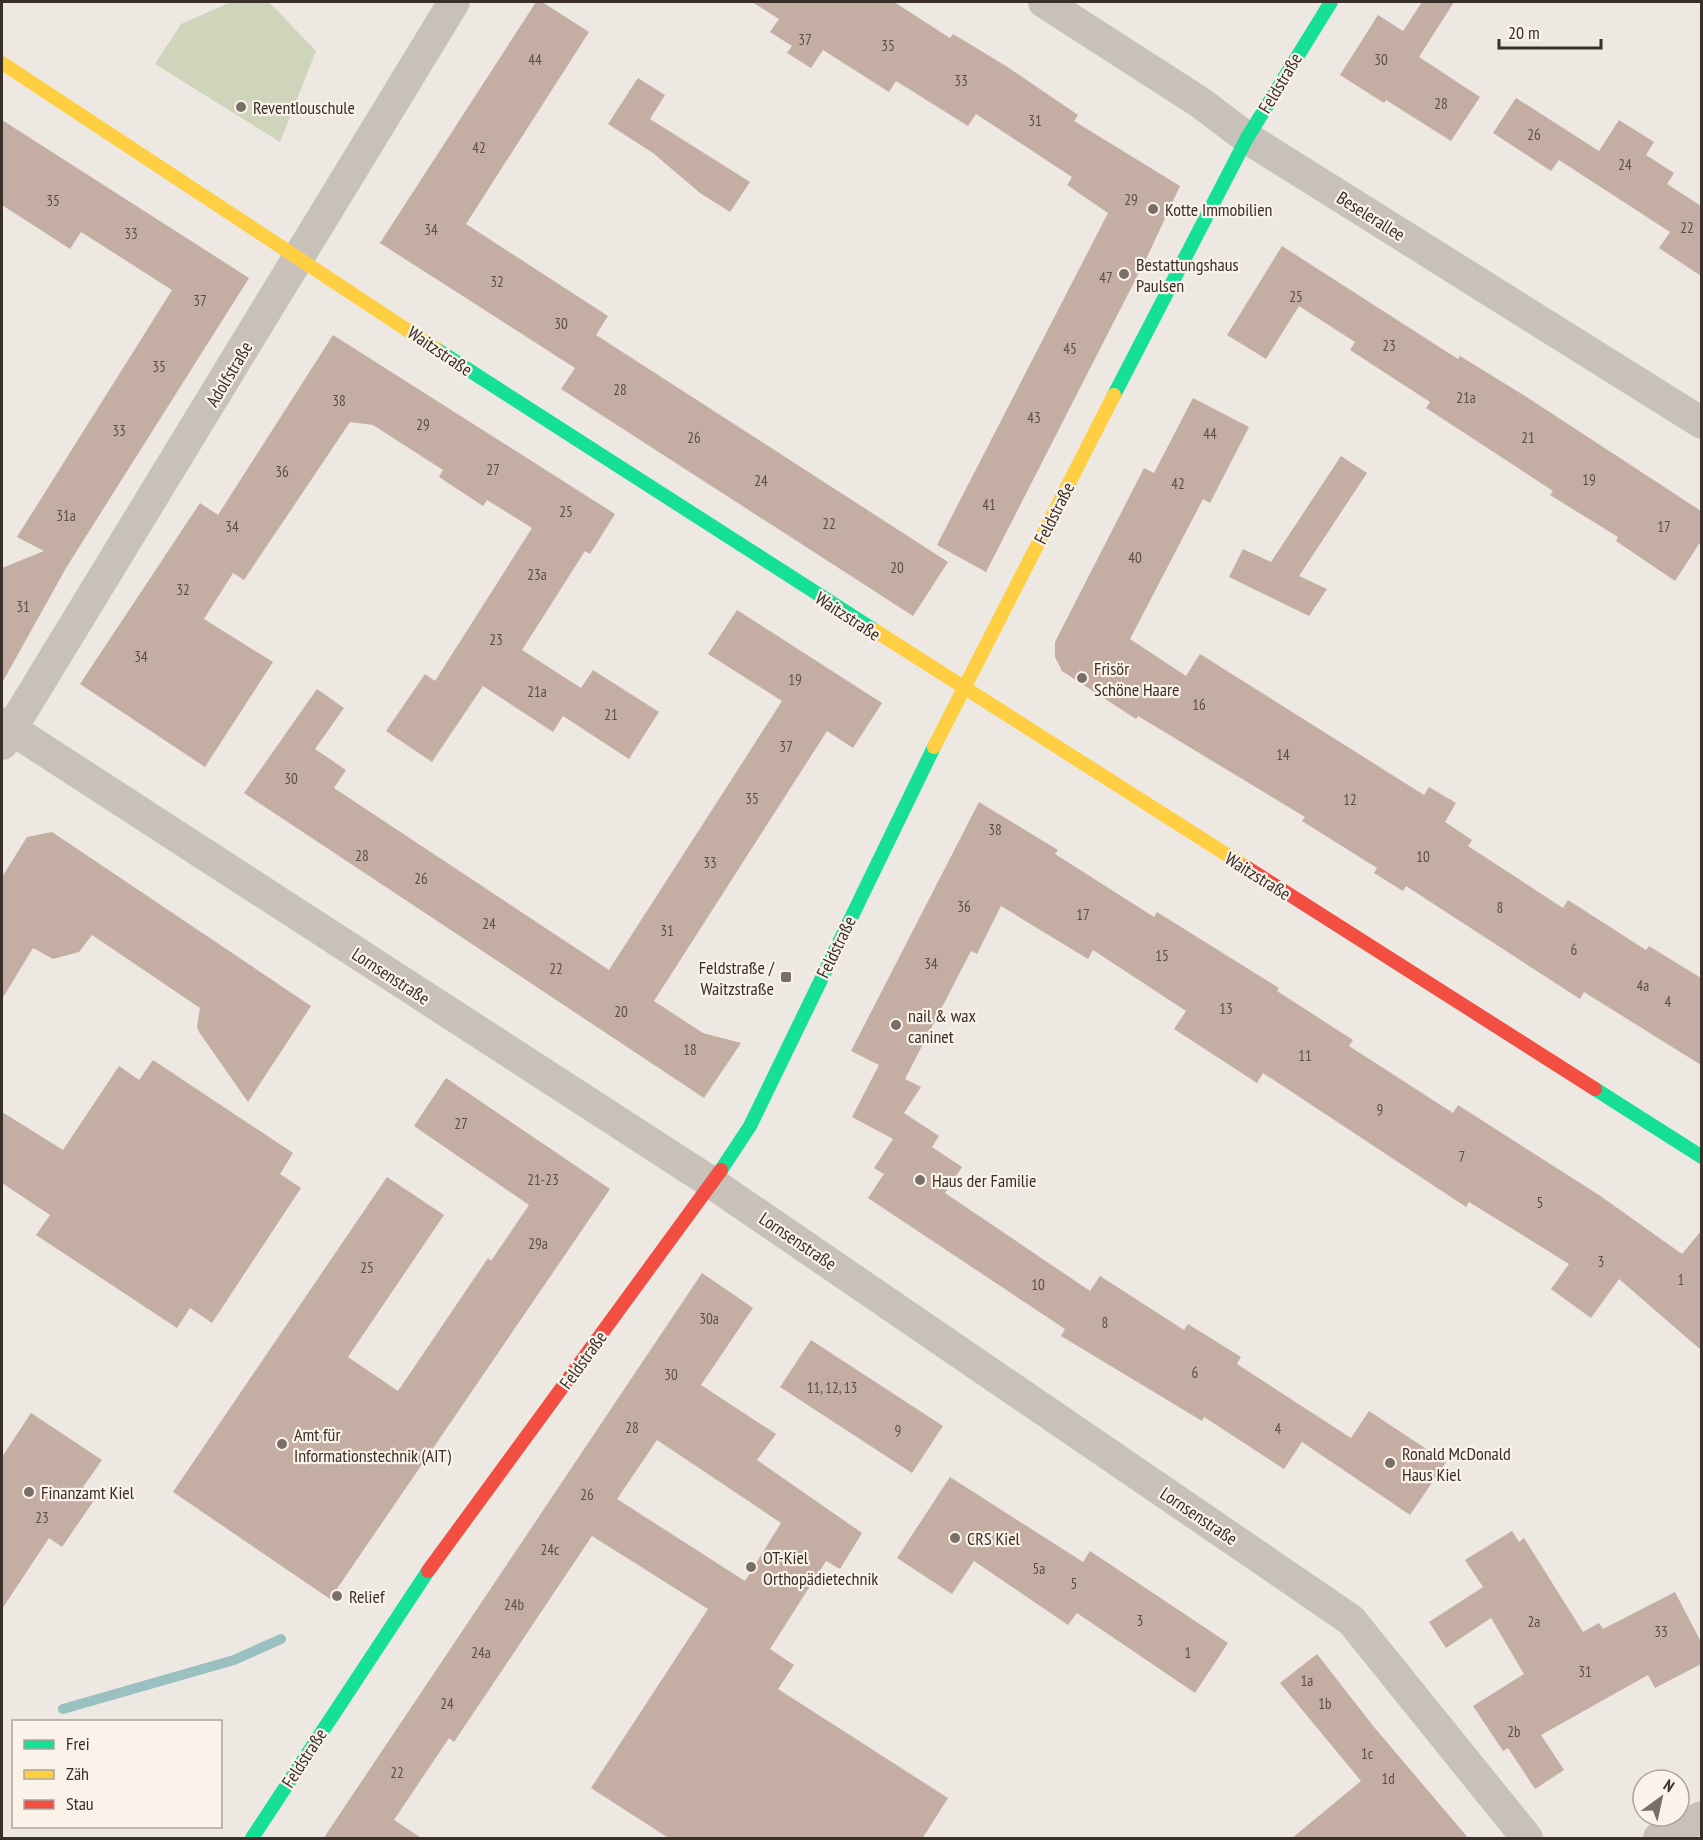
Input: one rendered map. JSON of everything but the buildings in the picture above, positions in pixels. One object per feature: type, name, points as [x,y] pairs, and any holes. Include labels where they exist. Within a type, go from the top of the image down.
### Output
[{"type":"street","name":"Adolfstraße","points":[[5,732],[299,258],[454,2]]},
{"type":"street","name":"Beselerallee","points":[[1044,2],[1200,104],[1247,138],[1701,423]]},
{"type":"street","name":"Feldstraße","points":[[252,1839],[431,1568],[712,1183],[750,1126],[962,689],[1247,138],[1331,2]]},
{"type":"street","name":"Waitzstraße","points":[[2,63],[559,430],[962,689],[1701,1157]]},
{"type":"street","name":"Lornsenstraße","points":[[5,732],[712,1183],[1351,1620],[1527,1839]]},
{"type":"street","points":[[1659,1839],[1701,1817]]},
{"type":"green space","points":[[231,2],[269,2],[316,51],[280,142],[155,64],[181,24]]},
{"type":"waterway","points":[[63,1709],[234,1660],[281,1639]]},
{"type":"traffic: fast","points":[[1114,395],[1247,138],[1331,2]]},
{"type":"traffic: fast","points":[[436,349],[874,630]]},
{"type":"traffic: fast","points":[[721,1170],[750,1126],[934,747]]},
{"type":"traffic: fast","points":[[1595,1089],[1702,1157]]},
{"type":"traffic: fast","points":[[252,1838],[428,1571]]},
{"type":"traffic: slow","points":[[2,63],[436,349]]},
{"type":"traffic: slow","points":[[934,747],[1114,395]]},
{"type":"traffic: slow","points":[[874,630],[1246,867]]},
{"type":"traffic: jam","points":[[1246,867],[1595,1089]]},
{"type":"traffic: jam","points":[[428,1571],[721,1170]]},
{"type":"place","name":"Reventlouschule","points":[[241,107]]},
{"type":"place","name":"Kotte Immobilien","points":[[1153,209]]},
{"type":"place","name":"Bestattungshaus Paulsen","points":[[1124,274]]},
{"type":"place","name":"Frisör Schöne Haare","points":[[1082,678]]},
{"type":"place","name":"Feldstraße / Waitzstraße","points":[[786,977]]},
{"type":"place","name":"nail & wax caninet","points":[[896,1025]]},
{"type":"place","name":"Haus der Familie","points":[[920,1180]]},
{"type":"place","name":"Amt für Informationstechnik (AIT)","points":[[282,1444]]},
{"type":"place","name":"Ronald McDonald Haus Kiel","points":[[1390,1463]]},
{"type":"place","name":"Finanzamt Kiel","points":[[29,1492]]},
{"type":"place","name":"CRS Kiel","points":[[955,1538]]},
{"type":"place","name":"OT-Kiel Orthopädietechnik","points":[[751,1567]]},
{"type":"place","name":"Relief","points":[[337,1596]]}]
